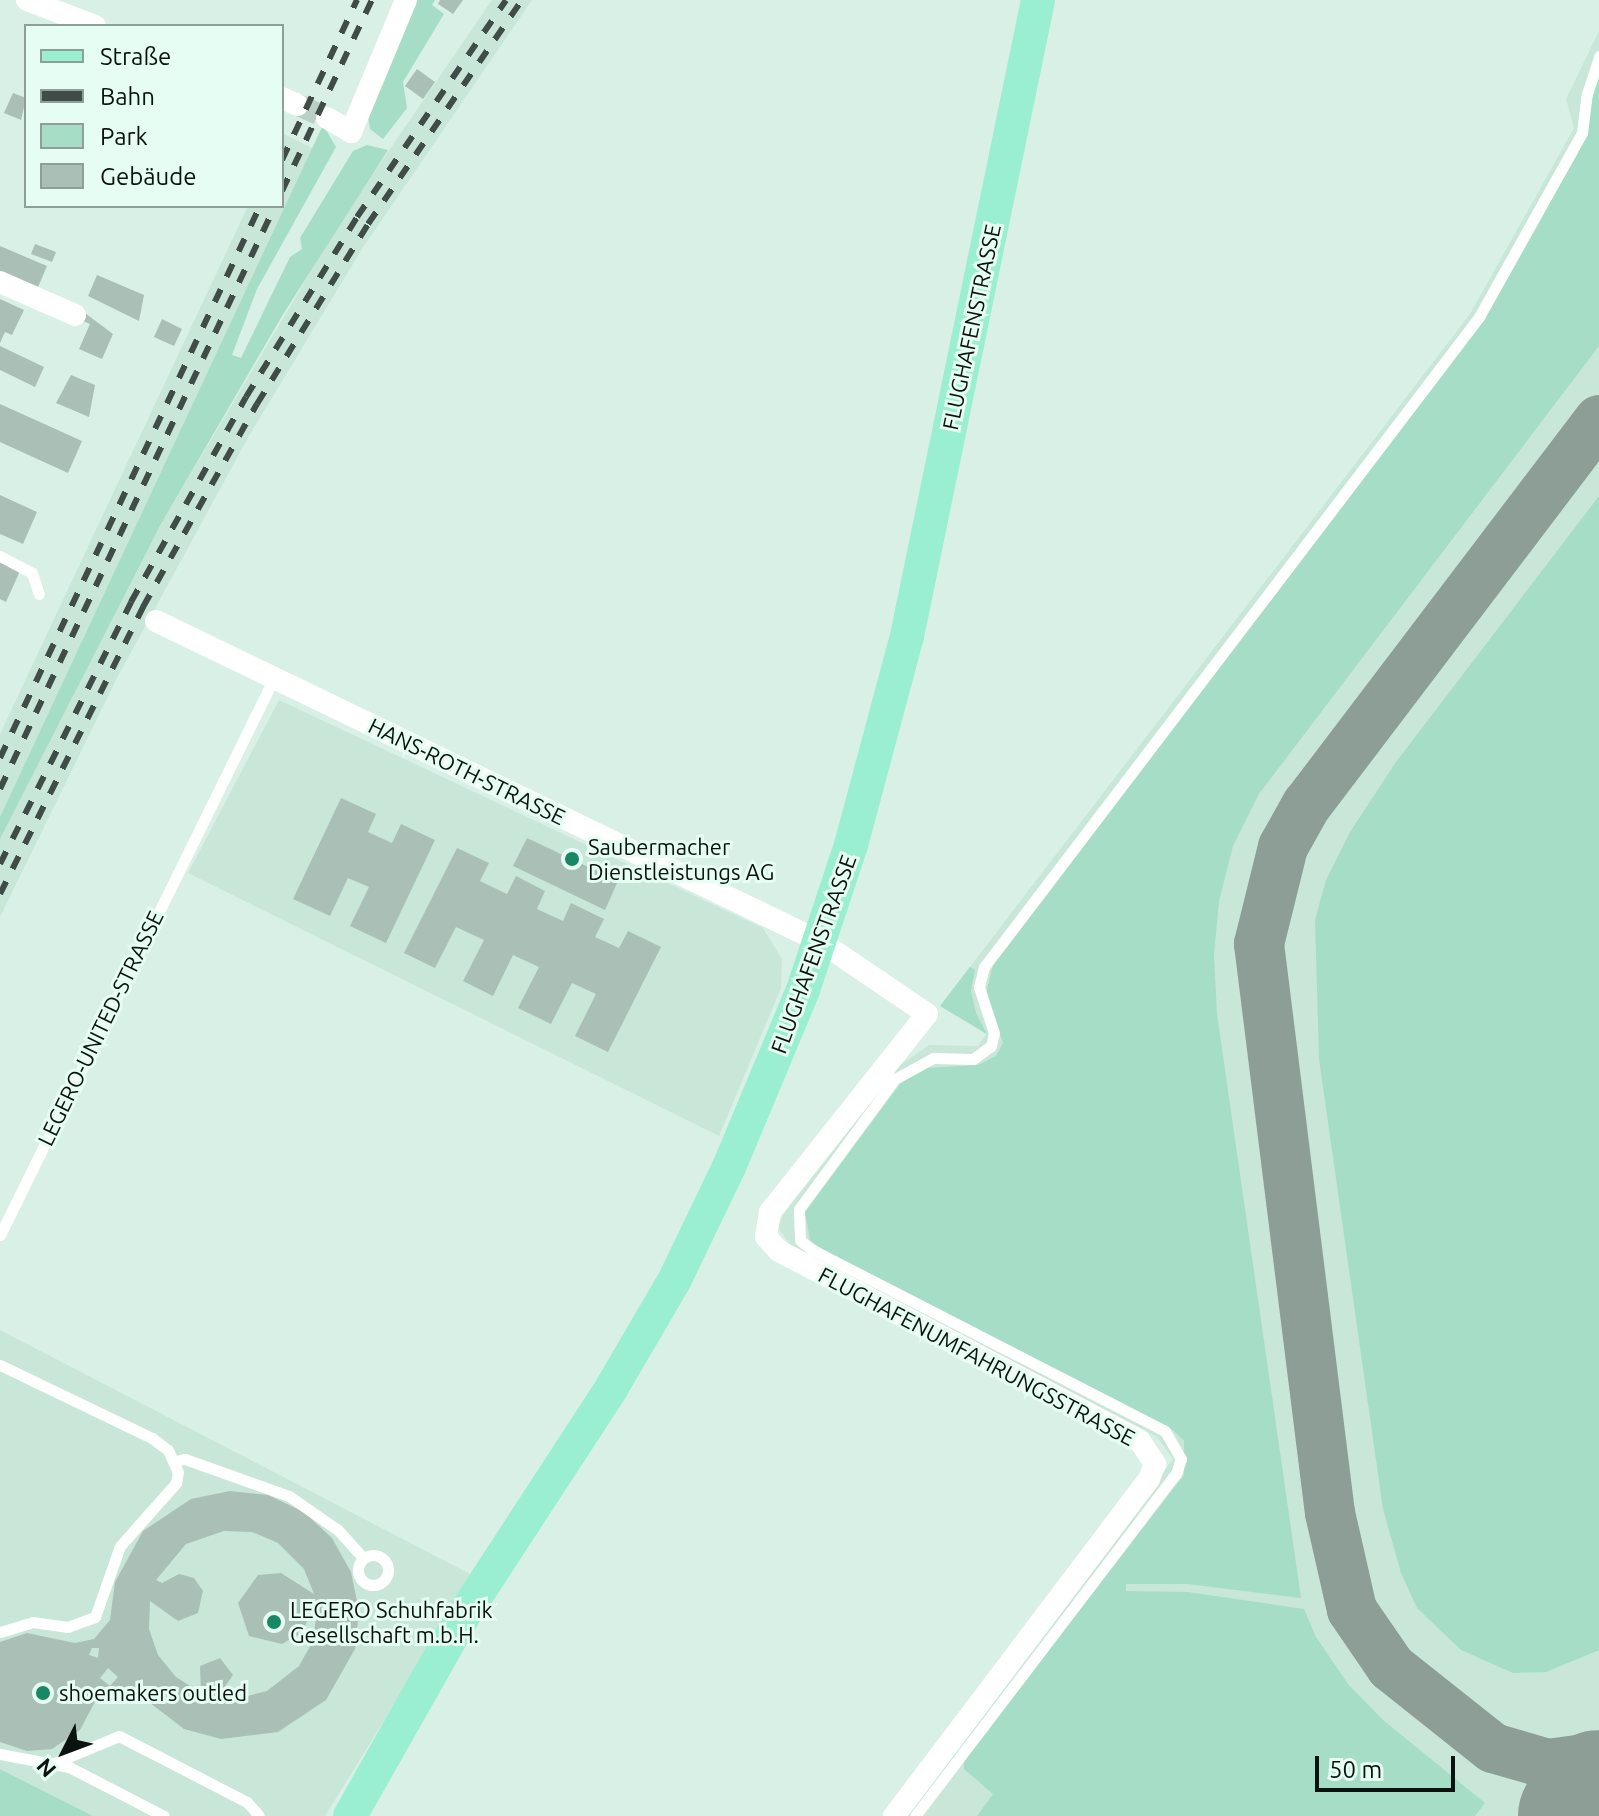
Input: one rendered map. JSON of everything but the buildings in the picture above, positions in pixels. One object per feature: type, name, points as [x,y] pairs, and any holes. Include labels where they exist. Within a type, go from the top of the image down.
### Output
[{"type":"main road","name":"FLUGHAFENSTRASSE","points":[[350,1816],[463,1616],[612,1387],[675,1279],[739,1146],[821,942],[907,636],[1038,0]]},
{"type":"street","points":[[27,0],[90,24]]},
{"type":"street","points":[[327,118],[351,132],[406,0]]},
{"type":"street","points":[[0,282],[75,315]]},
{"type":"street","name":"HANS-ROTH-STRASSE","points":[[156,621],[821,942]]},
{"type":"street","name":"FLUGHAFENUMFAHRUNGSSTRASSE","points":[[821,942],[927,1014],[770,1212],[766,1237],[779,1251],[1139,1440],[1155,1464],[1149,1479],[894,1816]]},
{"type":"lane","points":[[915,1816],[1176,1474],[1181,1459],[1165,1431],[800,1240],[799,1209],[895,1079],[933,1058],[973,1059],[994,1033],[979,987],[984,967],[1479,317],[1582,133],[1587,94],[1599,56]]},
{"type":"lane","points":[[0,556],[32,573],[39,594]]},
{"type":"lane","name":"LEGERO-UNITED-STRASSE","points":[[0,1235],[201,820],[275,677]]},
{"type":"lane","points":[[0,1365],[152,1438],[176,1461],[176,1483],[120,1546],[95,1617],[68,1627],[33,1622],[0,1632]]},
{"type":"lane","points":[[176,1461],[185,1459],[289,1496],[338,1530],[363,1558]]},
{"type":"lane","points":[[54,1763],[119,1736],[247,1802],[259,1816]]},
{"type":"lane","points":[[0,1754],[54,1763],[164,1816]]},
{"type":"shaded area","points":[[492,0],[532,0],[362,249],[250,434],[117,678],[0,917],[0,839],[161,524],[342,219]]},
{"type":"shaded area","points":[[1599,31],[1599,1816],[905,1816],[1173,1459],[1157,1437],[795,1251],[778,1228],[783,1215],[899,1066],[929,1045],[978,1046],[986,1034],[940,1006],[1470,314],[1574,128],[1566,99]]},
{"type":"shaded area","points":[[284,134],[312,148],[312,154],[0,817],[0,734],[247,208],[284,208]]},
{"type":"shaded area","points":[[279,700],[763,928],[782,959],[781,988],[719,1136],[188,873]]},
{"type":"shaded area","points":[[0,1330],[474,1576],[325,1816],[93,1816],[0,1769]]},
{"type":"green space","points":[[413,0],[435,0],[432,5],[444,14],[403,82],[407,108],[383,139],[370,129],[368,117]]},
{"type":"green space","points":[[1599,71],[1599,346],[1259,794],[1233,846],[1219,901],[1214,955],[1217,1014],[1301,1598],[1188,1584],[1126,1584],[1126,1591],[1188,1592],[1304,1609],[1316,1637],[1348,1684],[1383,1720],[1485,1803],[1475,1816],[977,1816],[993,1794],[964,1769],[964,1759],[1184,1475],[1184,1441],[1173,1430],[825,1251],[810,1240],[805,1212],[903,1080],[925,1068],[978,1065],[996,1056],[1003,1043],[986,994],[994,960],[1477,329],[1578,153]]},
{"type":"green space","points":[[323,125],[336,147],[257,289],[232,355],[241,358],[290,257],[302,249],[300,238],[353,151],[367,145],[388,150],[282,316],[161,524],[0,839],[0,817]]},
{"type":"green space","points":[[1599,496],[1599,1650],[1546,1672],[1513,1673],[1461,1650],[1417,1608],[1401,1573],[1383,1509],[1319,1059],[1315,920],[1326,880],[1350,832],[1396,762]]},
{"type":"green space","points":[[970,967],[975,970],[971,991],[976,1013],[987,1034],[940,1006]]},
{"type":"green space","points":[[0,1769],[93,1816],[0,1816]]},
{"type":"taxiway","points":[[1599,420],[1307,804],[1283,847],[1259,944],[1330,1513],[1352,1610],[1391,1667],[1493,1748],[1548,1764],[1599,1757]]},
{"type":"runway","points":[[1581,1816],[1599,1793]]},
{"type":"tunnel","points":[[298,105],[327,118]]},
{"type":"railway","points":[[284,156],[357,0]]},
{"type":"railway","points":[[284,187],[372,0]]},
{"type":"railway","points":[[0,864],[131,602],[246,397],[357,217],[506,0]]},
{"type":"railway","points":[[0,894],[143,607],[257,404],[368,224],[522,0]]},
{"type":"railway","points":[[0,758],[259,208]]},
{"type":"railway","points":[[0,789],[274,208]]},
{"type":"place","name":"Saubermacher Dienstleistungs AG","points":[[572,859]]},
{"type":"place","name":"LEGERO Schuhfabrik Gesellschaft m.b.H.","points":[[274,1622]]},
{"type":"place","name":"shoemakers outled","points":[[43,1693]]}]
